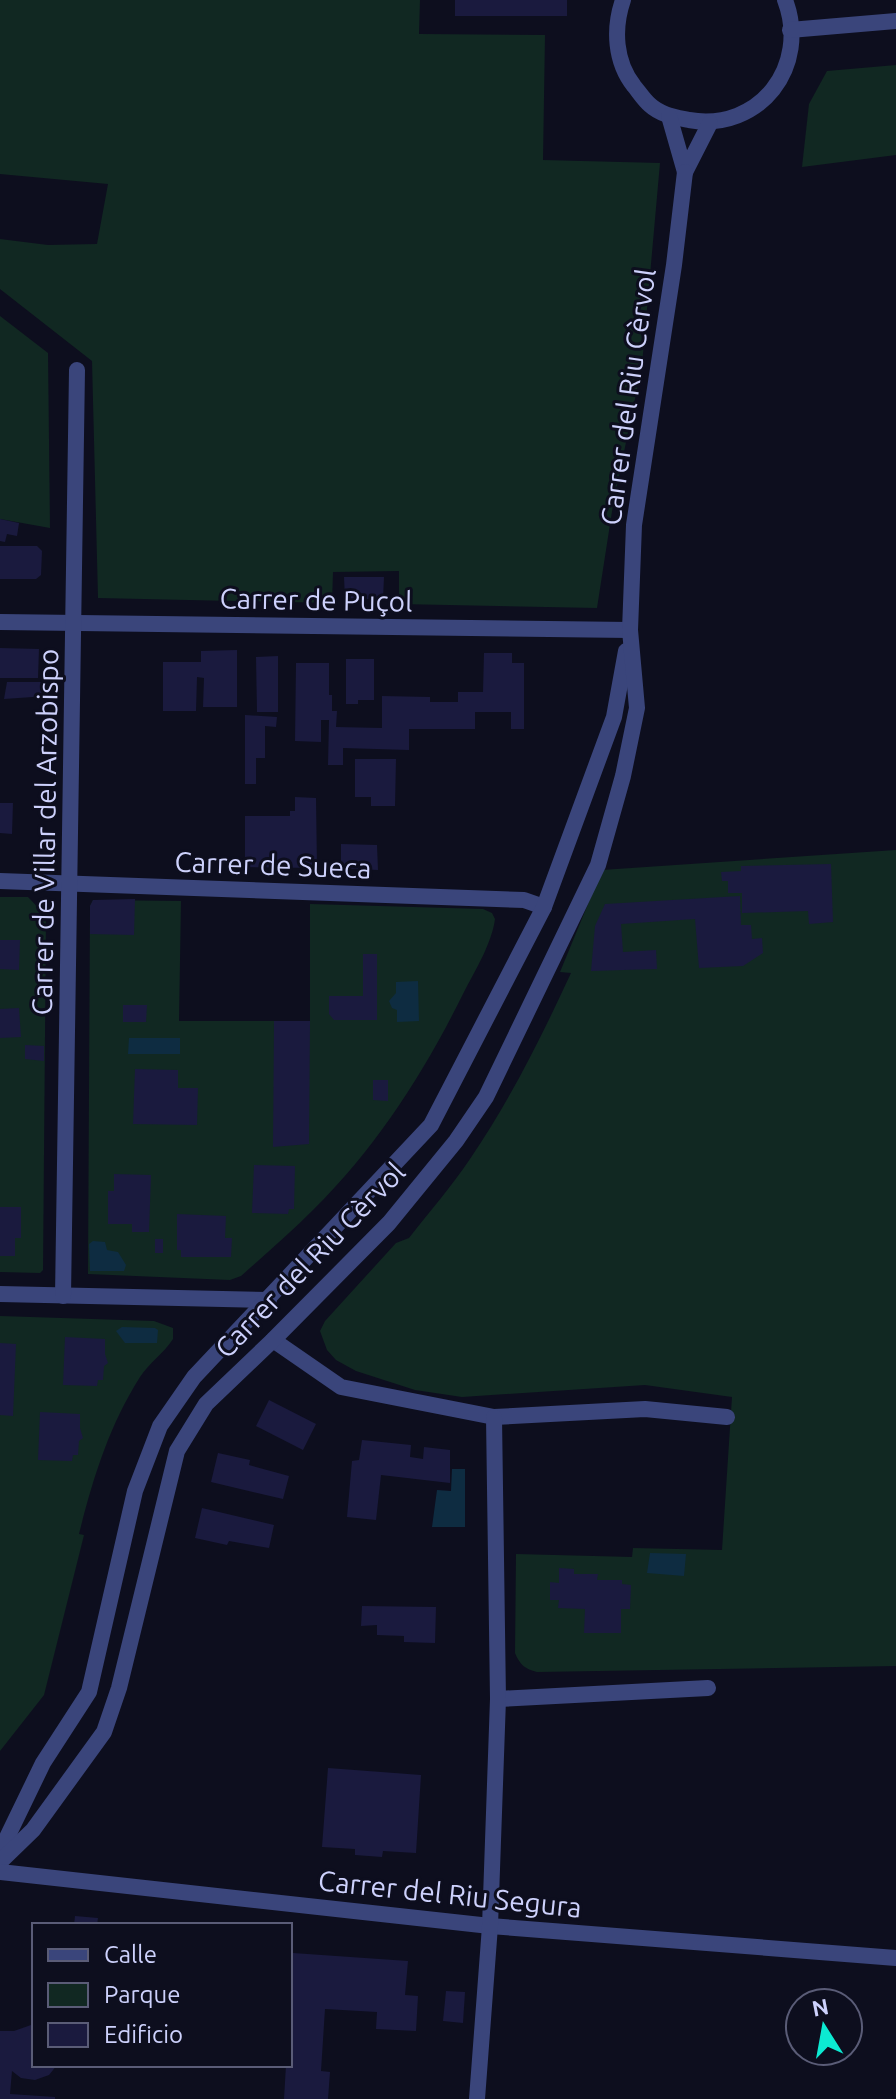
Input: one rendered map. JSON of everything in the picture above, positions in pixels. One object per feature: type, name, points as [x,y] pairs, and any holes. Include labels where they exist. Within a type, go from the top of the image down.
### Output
[{"type":"street","points":[[623,0],[616,40],[624,74],[650,105],[669,116],[710,123],[740,116],[771,94],[782,78],[792,46],[785,0]]},
{"type":"street","points":[[790,30],[896,21]]},
{"type":"street","name":"Carrer del Riu Cèrvol","points":[[669,116],[685,172]]},
{"type":"street","name":"Carrer del Riu Cèrvol","points":[[0,1862],[33,1830],[104,1732],[119,1688],[177,1451],[206,1404],[389,1223],[456,1141],[486,1097],[598,865],[623,776],[637,708],[630,630],[634,525],[674,265],[685,172],[710,123]]},
{"type":"street","name":"Carrer de Villar del Arzobispo","points":[[63,1296],[77,370]]},
{"type":"street","name":"Carrer de Puçol","points":[[0,622],[630,630]]},
{"type":"street","name":"Carrer del Riu Cèrvol","points":[[0,1852],[43,1763],[89,1692],[135,1491],[160,1426],[194,1377],[431,1125],[544,907],[614,717],[630,630]]},
{"type":"street","name":"Carrer de Sueca","points":[[0,881],[524,900],[544,907]]},
{"type":"street","points":[[0,1294],[269,1300]]},
{"type":"street","points":[[273,1340],[341,1387],[494,1417],[645,1409],[727,1417]]},
{"type":"street","points":[[477,2099],[490,1926],[498,1699],[494,1417]]},
{"type":"street","points":[[498,1699],[708,1688]]},
{"type":"street","name":"Carrer del Riu Segura","points":[[0,1872],[490,1926],[896,1958]]},
{"type":"green space","points":[[0,0],[420,0],[419,34],[545,35],[543,160],[660,163],[642,365],[613,505],[597,608],[399,604],[399,571],[333,572],[332,603],[98,598],[92,361],[0,289],[0,239],[48,245],[97,244],[108,184],[0,174]]},
{"type":"green space","points":[[896,65],[896,155],[802,167],[809,104],[827,71]]},
{"type":"green space","points":[[0,316],[48,353],[50,528],[0,519]]},
{"type":"green space","points":[[896,850],[896,1666],[537,1672],[529,1669],[515,1653],[516,1554],[632,1557],[633,1548],[722,1550],[732,1397],[645,1385],[462,1397],[415,1390],[356,1371],[336,1360],[327,1350],[320,1331],[325,1321],[396,1243],[409,1238],[463,1169],[498,1114],[571,973],[560,972],[602,870]]},
{"type":"green space","points":[[0,897],[28,897],[46,916],[43,1270],[40,1273],[0,1272]]},
{"type":"green space","points":[[93,900],[181,901],[179,1021],[310,1021],[310,904],[483,909],[492,913],[495,919],[482,957],[449,1021],[416,1079],[379,1134],[314,1209],[241,1276],[230,1280],[88,1274],[90,906]]},
{"type":"green space","points":[[0,1316],[154,1321],[173,1328],[173,1339],[140,1377],[111,1433],[79,1534],[84,1535],[44,1695],[0,1751]]},
{"type":"water","points":[[418,981],[419,1021],[397,1022],[397,1010],[392,1008],[389,1001],[396,993],[396,982]]},
{"type":"water","points":[[129,1038],[180,1038],[180,1054],[128,1054]]},
{"type":"water","points":[[93,1241],[105,1242],[107,1250],[118,1252],[126,1265],[124,1271],[90,1271],[89,1244]]},
{"type":"water","points":[[122,1327],[155,1328],[158,1330],[157,1343],[125,1343],[116,1331]]},
{"type":"water","points":[[452,1469],[465,1469],[465,1527],[432,1527],[437,1490],[451,1491]]},
{"type":"water","points":[[650,1553],[686,1554],[684,1576],[647,1573]]},
{"type":"building","points":[[455,0],[567,0],[567,16],[455,16]]},
{"type":"building","points":[[0,519],[19,523],[17,536],[7,534],[5,542],[0,541]]},
{"type":"building","points":[[0,546],[37,546],[42,551],[41,575],[36,579],[0,579]]},
{"type":"building","points":[[344,577],[384,577],[383,599],[345,599]]},
{"type":"building","points":[[0,648],[39,649],[38,678],[0,678]]},
{"type":"building","points":[[237,650],[237,707],[203,707],[204,678],[197,677],[196,711],[163,711],[163,662],[201,662],[201,651]]},
{"type":"building","points":[[484,653],[512,653],[512,663],[524,663],[524,729],[511,729],[511,712],[475,712],[475,729],[409,729],[409,750],[343,748],[343,765],[328,765],[329,720],[321,720],[321,742],[295,741],[296,663],[329,663],[329,695],[332,695],[332,711],[337,711],[336,727],[382,728],[382,696],[430,697],[430,702],[458,702],[458,692],[483,692]]},
{"type":"building","points":[[278,656],[278,712],[257,712],[256,657]]},
{"type":"building","points":[[346,659],[374,659],[374,700],[346,704]]},
{"type":"building","points":[[7,682],[47,682],[47,696],[4,699]]},
{"type":"building","points":[[245,715],[277,717],[276,727],[265,726],[265,758],[256,758],[256,784],[245,784]]},
{"type":"building","points":[[355,759],[396,759],[395,806],[371,806],[371,797],[355,797]]},
{"type":"building","points":[[295,797],[316,798],[317,868],[245,867],[245,816],[290,816],[290,811],[295,811]]},
{"type":"building","points":[[0,803],[13,803],[12,834],[0,833]]},
{"type":"building","points":[[341,844],[377,845],[378,870],[341,868]]},
{"type":"building","points":[[831,864],[833,922],[809,924],[808,911],[742,913],[742,893],[728,893],[728,881],[722,881],[721,872],[741,871],[741,866]]},
{"type":"building","points":[[740,896],[741,925],[751,925],[752,939],[762,938],[763,953],[743,966],[699,968],[695,919],[621,924],[623,952],[656,950],[657,969],[591,971],[595,926],[605,904]]},
{"type":"building","points":[[135,899],[134,935],[90,934],[90,906],[93,900]]},
{"type":"building","points":[[0,940],[20,940],[19,970],[0,969]]},
{"type":"building","points":[[363,954],[377,954],[377,1020],[334,1020],[329,1014],[329,996],[363,996]]},
{"type":"building","points":[[123,1005],[147,1005],[146,1022],[123,1022]]},
{"type":"building","points":[[19,1008],[21,1037],[0,1038],[0,1009]]},
{"type":"building","points":[[274,1021],[310,1021],[309,1144],[273,1147]]},
{"type":"building","points":[[25,1045],[44,1046],[44,1061],[25,1059]]},
{"type":"building","points":[[135,1069],[178,1070],[178,1088],[198,1088],[197,1125],[133,1124]]},
{"type":"building","points":[[373,1080],[388,1080],[388,1101],[373,1100]]},
{"type":"building","points":[[254,1165],[295,1166],[294,1209],[289,1209],[288,1214],[252,1213]]},
{"type":"building","points":[[114,1174],[151,1175],[149,1232],[132,1232],[132,1224],[108,1224],[108,1191],[114,1191]]},
{"type":"building","points":[[0,1207],[21,1207],[21,1238],[15,1238],[15,1256],[0,1256]]},
{"type":"building","points":[[177,1214],[226,1216],[225,1238],[232,1238],[231,1257],[181,1257],[181,1250],[177,1250]]},
{"type":"building","points":[[155,1239],[163,1239],[163,1253],[155,1253]]},
{"type":"building","points":[[65,1337],[105,1339],[108,1363],[104,1366],[103,1380],[98,1380],[97,1386],[63,1385]]},
{"type":"building","points":[[0,1343],[16,1344],[13,1416],[0,1415]]},
{"type":"building","points":[[269,1400],[316,1424],[303,1450],[256,1426]]},
{"type":"building","points":[[40,1412],[80,1414],[83,1438],[79,1441],[78,1455],[73,1455],[72,1461],[38,1460]]},
{"type":"building","points":[[362,1440],[411,1445],[410,1457],[423,1459],[424,1447],[450,1450],[450,1483],[381,1475],[376,1520],[347,1517],[352,1461],[359,1460]]},
{"type":"building","points":[[218,1453],[250,1460],[249,1465],[289,1476],[283,1499],[211,1482]]},
{"type":"building","points":[[202,1508],[274,1525],[269,1548],[229,1541],[227,1545],[195,1538]]},
{"type":"building","points":[[559,1568],[574,1569],[574,1574],[598,1574],[597,1580],[622,1580],[622,1584],[631,1585],[630,1609],[621,1609],[621,1633],[584,1633],[585,1609],[558,1608],[559,1600],[550,1600],[550,1582],[559,1583]]},
{"type":"building","points":[[362,1606],[436,1607],[435,1643],[404,1642],[404,1636],[377,1635],[377,1625],[361,1626]]},
{"type":"building","points":[[328,1768],[421,1775],[416,1853],[383,1851],[382,1857],[355,1855],[355,1849],[322,1847]]},
{"type":"building","points":[[75,1916],[98,1918],[97,1923],[74,1923]]},
{"type":"building","points":[[293,1953],[408,1961],[405,1995],[418,1996],[416,2031],[376,2029],[377,2012],[325,2009],[321,2071],[330,2072],[328,2099],[284,2099],[286,2067],[292,2067]]},
{"type":"building","points":[[446,1991],[465,1992],[463,2023],[443,2021]]},
{"type":"building","points":[[32,2025],[32,2067],[55,2067],[49,2075],[35,2080],[21,2078],[12,2071],[10,2094],[55,2099],[0,2099],[0,2031],[14,2031]]}]
